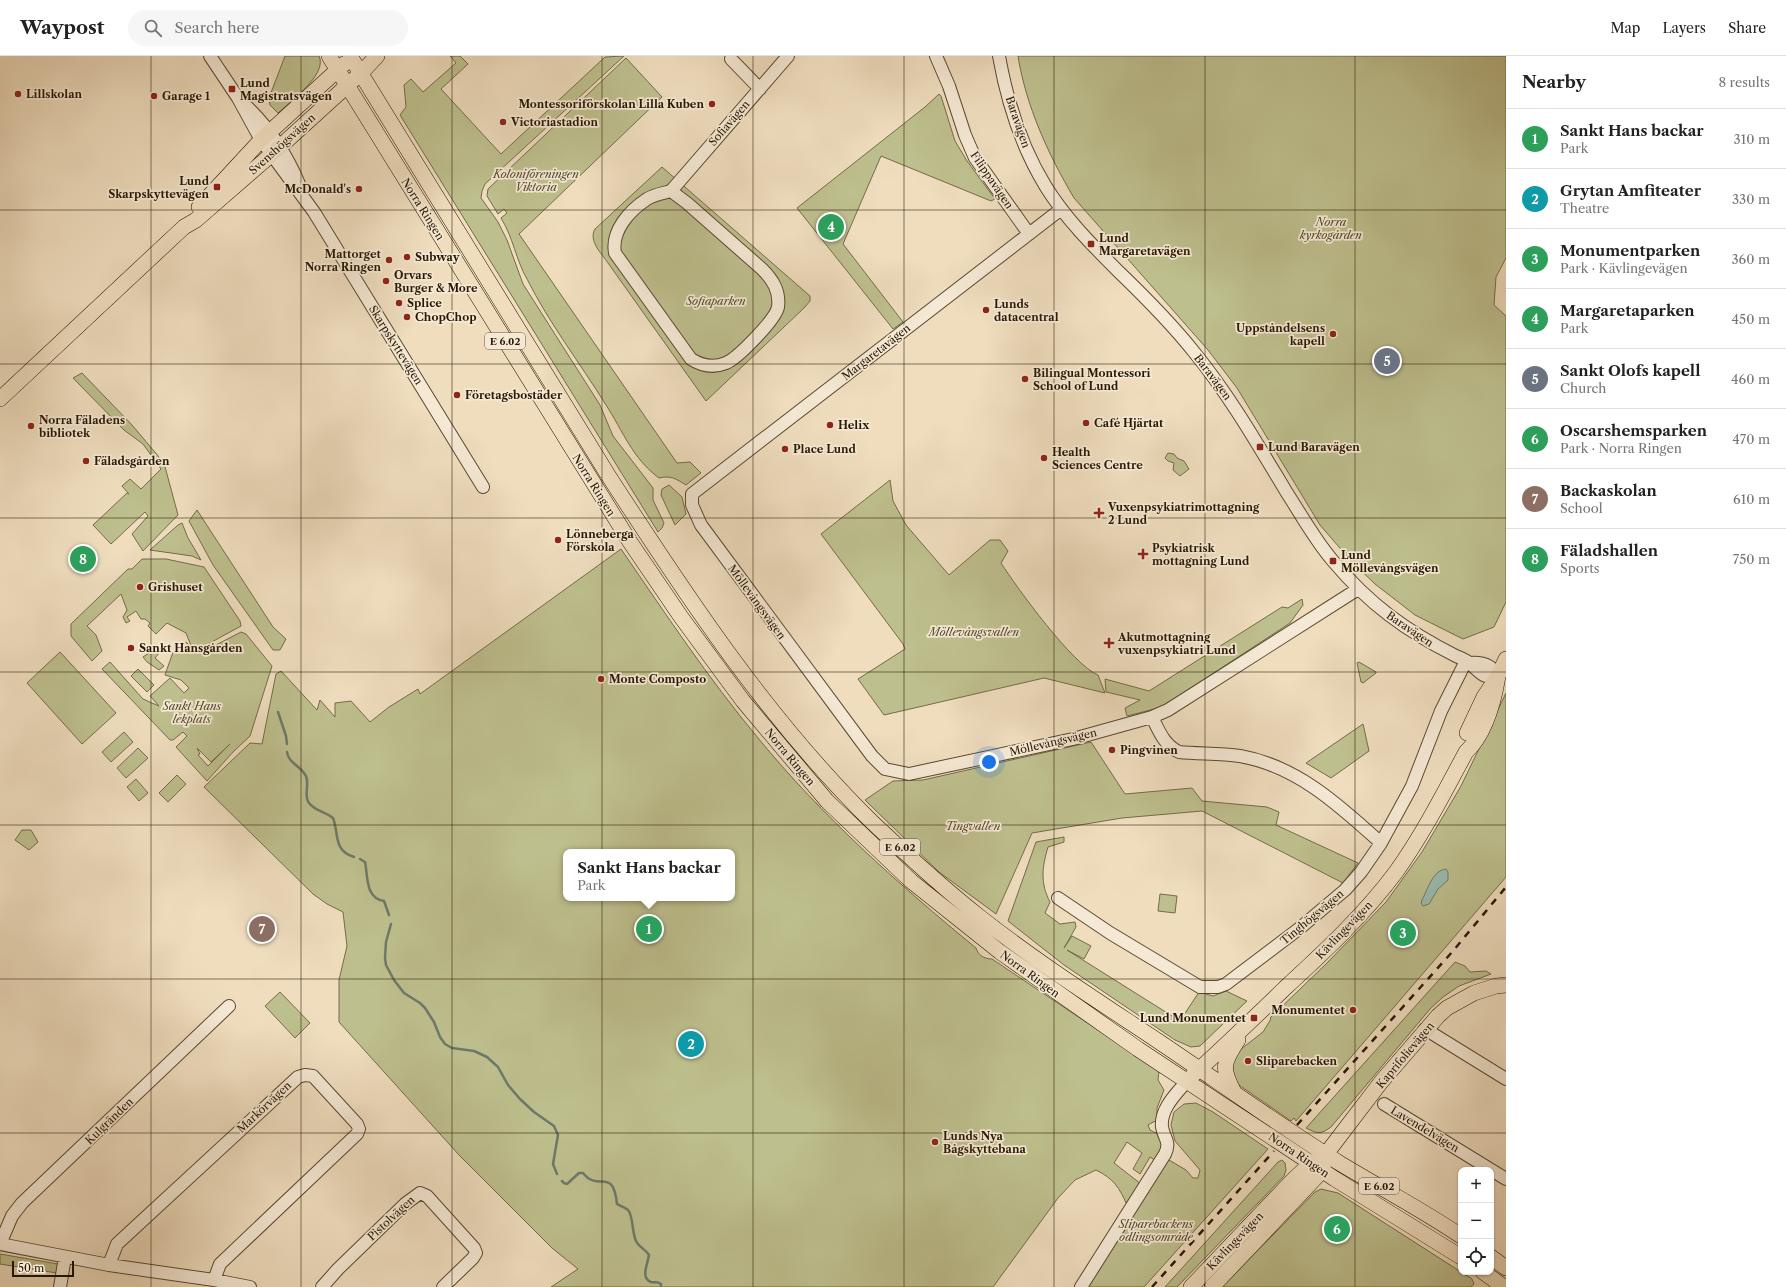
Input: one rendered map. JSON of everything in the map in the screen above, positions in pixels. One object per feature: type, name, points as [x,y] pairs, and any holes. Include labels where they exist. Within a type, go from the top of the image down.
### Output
[{"type":"main road","name":"Norra Ringen","points":[[329,56],[634,547],[682,617],[743,701],[828,800],[911,882],[1000,952],[1074,1005],[1316,1167],[1458,1255]]},
{"type":"main road","name":"Svenshögsvägen","points":[[184,227],[196,220],[276,150],[377,56]]},
{"type":"main road","name":"Norra Ringen","points":[[352,57],[360,73],[600,462],[696,608],[756,690],[793,735],[871,820],[924,870],[980,917],[1056,972],[1326,1154],[1458,1234]]},
{"type":"main road","name":"Svenshögsvägen","points":[[0,398],[184,227],[202,204],[265,136],[352,57]]},
{"type":"main road","name":"Kävlingevägen","points":[[1187,1081],[1322,953],[1375,898],[1413,848],[1466,752],[1465,738],[1484,697],[1502,678],[1506,659]]},
{"type":"main road","name":"Kaprifolievägen","points":[[1326,1154],[1381,1082],[1425,1029],[1447,1008],[1483,990],[1506,985]]},
{"type":"main road","points":[[1235,1093],[1227,1078],[1225,1066],[1228,1054],[1250,1022]]},
{"type":"main road","points":[[1253,1124],[1290,1159],[1294,1170],[1291,1182]]},
{"type":"main road","points":[[1316,1167],[1326,1154]]},
{"type":"main road","name":"Kävlingevägen","points":[[1191,1287],[1291,1182],[1316,1167]]},
{"type":"main road","name":"Kävlingevägen","points":[[1212,1287],[1316,1167]]},
{"type":"main road","points":[[1494,1259],[1506,1268]]},
{"type":"main road","points":[[1487,1275],[1504,1287]]},
{"type":"street","name":"Skarpskyttevägen","points":[[210,56],[238,98],[276,150],[483,487]]},
{"type":"street","name":"Sofiavägen","points":[[671,191],[788,56]]},
{"type":"street","name":"Filippavägen","points":[[936,56],[949,86],[964,135],[975,158],[1029,234]]},
{"type":"street","name":"Baravägen","points":[[999,56],[1011,105],[1021,136],[1034,166],[1060,210],[1091,244],[1166,320],[1195,353],[1233,404],[1316,538],[1333,561],[1358,589],[1396,622],[1427,642],[1468,662],[1481,662],[1494,669],[1502,678]]},
{"type":"street","points":[[731,59],[760,89]]},
{"type":"street","points":[[671,191],[687,203],[762,269],[771,278],[777,289],[778,308],[773,318],[756,336],[726,363],[716,366],[704,366],[692,359],[615,253],[613,245],[620,225],[648,198],[671,191]]},
{"type":"street","name":"Margaretavägen","points":[[692,494],[1060,210]]},
{"type":"street","name":"Möllevångsvägen","points":[[692,494],[692,504],[701,525],[852,731],[872,756],[885,769],[909,774],[1073,739],[1152,717],[1168,710],[1358,589]]},
{"type":"street","name":"Tinghögsvägen","points":[[1058,898],[1104,930],[1200,987],[1218,987],[1226,984],[1300,928],[1341,893],[1361,872],[1381,843],[1412,786],[1441,711],[1468,662]]},
{"type":"street","points":[[1152,717],[1162,736],[1171,748],[1179,752],[1238,756],[1272,765],[1321,791],[1381,843]]},
{"type":"street","name":"Kulgränden","points":[[0,1244],[12,1216],[22,1203],[229,1006]]},
{"type":"street","points":[[1425,1029],[1506,1079]]},
{"type":"street","name":"Markörvägen","points":[[109,1265],[117,1244],[298,1077],[305,1075],[313,1076],[360,1129],[357,1134],[220,1264],[214,1280]]},
{"type":"street","points":[[1081,1287],[1167,1151],[1168,1141],[1162,1128],[1162,1116],[1167,1106],[1187,1081]]},
{"type":"street","name":"Lavendelvägen","points":[[1384,1104],[1506,1179]]},
{"type":"street","name":"Pistolvägen","points":[[322,1287],[399,1209],[420,1193],[427,1196],[474,1248],[476,1253],[474,1258],[443,1287]]},
{"type":"street","points":[[0,1244],[109,1265],[214,1280],[250,1287]]},
{"type":"street","points":[[60,1287],[65,1257]]},
{"type":"green space","points":[[285,56],[319,56],[320,63],[318,71],[313,79],[299,95],[278,113],[270,105],[269,98]]},
{"type":"green space","points":[[450,56],[460,56],[468,64],[441,89],[501,154],[605,57],[624,56],[485,184],[481,198],[498,222],[507,240],[523,284],[600,405],[613,436],[653,488],[653,500],[664,523],[658,532],[400,115],[406,107],[404,85],[411,79],[423,92],[456,63]]},
{"type":"green space","name":"Norra kyrkogården","points":[[1018,56],[1506,56],[1506,258],[1496,277],[1494,305],[1506,316],[1506,602],[1494,627],[1463,639],[1415,615],[1375,584],[1352,562],[1320,525],[1237,388],[1208,350],[1074,198],[1055,164],[1039,129],[1026,93]]},
{"type":"green space","name":"Koloniföreningen Viktoria","points":[[626,58],[662,97],[519,234],[677,463],[690,462],[701,473],[686,485],[670,477],[659,478],[635,453],[606,405],[555,327],[523,272],[509,233],[501,218],[507,213],[504,209],[498,214],[487,196],[488,189]]},
{"type":"green space","points":[[939,94],[941,96],[955,141],[967,161],[995,199],[991,201],[881,156],[843,244],[903,322],[893,329],[797,208],[925,107]]},
{"type":"green space","name":"Sofiaparken","points":[[662,167],[810,296],[810,301],[804,308],[706,401],[599,251],[593,238],[595,229]]},
{"type":"green space","points":[[82,373],[132,425],[164,463],[178,515],[143,551],[132,534],[148,516],[145,512],[111,544],[93,525],[127,493],[129,494],[122,486],[130,479],[141,489],[161,469],[143,444],[124,430],[73,378]]},
{"type":"green space","points":[[1168,453],[1174,454],[1177,458],[1184,461],[1189,469],[1180,476],[1173,470],[1174,463],[1165,458]]},
{"type":"green space","name":"Möllevångsvallen","points":[[890,480],[893,501],[906,525],[949,575],[990,540],[1000,540],[1008,551],[1001,563],[1009,575],[1032,607],[1061,642],[1087,668],[1098,675],[1105,693],[1044,678],[884,715],[858,679],[905,649],[903,644],[821,534]]},
{"type":"green space","points":[[669,485],[682,497],[686,514],[675,525],[661,495],[662,489]]},
{"type":"green space","points":[[197,510],[273,627],[286,639],[280,650],[273,650],[213,565],[189,521]]},
{"type":"green space","points":[[182,523],[188,538],[201,560],[192,556],[150,550],[178,525]]},
{"type":"green space","points":[[621,549],[687,645],[758,738],[808,795],[835,822],[890,874],[976,948],[978,953],[986,958],[992,959],[1159,1071],[1158,1080],[1164,1090],[1157,1108],[1157,1120],[1148,1125],[1150,1130],[1160,1135],[1163,1146],[1156,1161],[1150,1157],[1140,1174],[1133,1169],[1142,1153],[1127,1142],[1114,1163],[1141,1184],[1127,1205],[1112,1180],[1096,1170],[1075,1180],[1058,1198],[993,1287],[551,1287],[578,1269],[552,1248],[459,1155],[339,1022],[339,980],[347,946],[343,912],[327,904],[313,894],[204,787],[250,743],[262,744],[276,674],[281,671],[317,710],[320,700],[335,717],[335,703],[351,701],[370,722],[389,707],[418,689],[420,694]]},
{"type":"green space","name":"Sankt Hans lekplats","points":[[142,559],[166,559],[204,567],[240,621],[241,626],[208,644],[211,650],[214,646],[241,632],[246,634],[272,666],[250,736],[233,752],[207,781],[176,747],[187,736],[183,732],[173,740],[170,740],[102,669],[110,662],[143,699],[159,706],[150,696],[170,678],[184,693],[189,688],[181,680],[165,675],[173,652],[181,651],[179,648],[186,642],[192,648],[186,633],[167,623],[156,634],[148,626],[150,623],[145,619],[141,619],[136,611],[127,617],[130,621],[126,623],[123,617],[127,610],[121,594],[87,626],[96,635],[102,651],[92,661],[71,636],[71,624],[128,569],[132,569]],"holes":[[[230,744],[208,766],[198,755],[200,754],[197,748],[211,762]]]},
{"type":"green space","points":[[1302,599],[1303,605],[1290,623],[1162,707],[1127,716],[1125,708],[1140,700],[1106,692],[1105,679],[1149,691],[1282,607],[1288,608]]},
{"type":"green space","points":[[155,649],[159,653],[155,658],[164,666],[159,670],[147,662],[143,657]]},
{"type":"green space","points":[[60,652],[116,713],[82,744],[27,683]]},
{"type":"green space","points":[[1359,662],[1376,672],[1363,683],[1361,682],[1357,663]]},
{"type":"green space","points":[[138,669],[154,685],[147,692],[131,676]]},
{"type":"green space","points":[[1506,693],[1506,877],[1296,1121],[1294,1118],[1291,1121],[1239,1085],[1233,1078],[1231,1060],[1236,1053],[1263,1032],[1271,1019],[1270,1018],[1327,963],[1386,902],[1422,852],[1461,786]]},
{"type":"green space","points":[[1363,724],[1369,751],[1331,778],[1306,763]]},
{"type":"green space","points":[[124,732],[133,742],[111,762],[102,752]]},
{"type":"green space","name":"Tingvallen","points":[[1091,742],[1125,794],[1192,788],[1202,801],[1267,807],[1279,812],[1276,825],[1358,863],[1343,883],[1202,811],[1122,818],[1032,833],[996,914],[939,872],[865,800],[893,781],[923,780]]},
{"type":"green space","points":[[138,748],[148,758],[126,778],[117,768]]},
{"type":"green space","points":[[177,775],[186,784],[168,802],[159,793]]},
{"type":"green space","points":[[136,779],[148,793],[139,801],[127,787]]},
{"type":"green space","points":[[22,830],[31,830],[38,842],[29,850],[15,840]]},
{"type":"green space","points":[[1064,837],[1064,842],[1048,847],[1043,868],[1043,882],[1050,902],[1045,913],[1060,924],[1075,922],[1076,927],[1064,948],[1072,936],[1091,946],[1084,959],[1067,950],[1180,1021],[1199,992],[1213,996],[1226,991],[1247,1001],[1200,1046],[1191,1047],[1175,1040],[1064,965],[1008,921],[1036,842]]},
{"type":"green space","points":[[1160,894],[1177,896],[1175,913],[1158,911]]},
{"type":"green space","points":[[1455,962],[1465,966],[1470,972],[1486,971],[1491,974],[1459,986],[1443,997],[1430,1009],[1331,1127],[1319,1133],[1313,1132],[1306,1128]]},
{"type":"green space","points":[[280,992],[310,1023],[295,1038],[265,1006]]},
{"type":"green space","name":"Sliparebackens odlingsområde","points":[[1196,1103],[1213,1112],[1268,1149],[1144,1287],[1087,1287],[1165,1163],[1169,1160],[1186,1170],[1193,1178],[1198,1178],[1200,1170],[1175,1141],[1171,1125],[1174,1112],[1184,1104]]},
{"type":"green space","points":[[1282,1160],[1285,1163],[1286,1170],[1284,1176],[1177,1287],[1165,1287],[1278,1162]]},
{"type":"green space","points":[[1321,1189],[1338,1193],[1458,1270],[1458,1275],[1466,1275],[1472,1279],[1474,1284],[1471,1287],[1222,1287],[1315,1192]]},
{"type":"green space","points":[[0,1254],[58,1264],[57,1273],[0,1264]]},
{"type":"shaded area","points":[[1446,869],[1448,872],[1448,880],[1438,889],[1429,904],[1423,906],[1421,903],[1431,881],[1437,873]]},
{"type":"waterway","points":[[278,712],[286,736],[287,744]]},
{"type":"waterway","points":[[287,752],[292,762],[306,776],[307,800],[311,806],[333,818],[340,846],[347,854],[354,857]]},
{"type":"waterway","points":[[360,859],[365,862],[370,891],[373,896],[384,901],[389,915]]},
{"type":"waterway","points":[[391,924],[386,942],[385,958],[386,965],[394,980],[404,993],[425,1008],[445,1044],[452,1048],[474,1051],[487,1057],[498,1067],[508,1085],[520,1099],[534,1112],[554,1126],[558,1135],[553,1164],[557,1174]]},
{"type":"waterway","points":[[562,1181],[567,1184],[579,1173],[583,1173],[589,1179],[609,1183],[612,1186],[617,1204],[630,1212],[636,1241],[649,1255],[645,1274],[646,1277],[651,1282],[661,1284],[661,1287]]},
{"type":"railway","points":[[1297,1125],[1453,951],[1506,887]]},
{"type":"railway","points":[[1152,1287],[1274,1151]]},
{"type":"place","name":"Lund Magistratsvägen","points":[[232,89]]},
{"type":"place","name":"Lillskolan","points":[[18,94]]},
{"type":"place","name":"Garage 1","points":[[154,96]]},
{"type":"place","name":"Montessoriförskolan Lilla Kuben","points":[[712,104]]},
{"type":"place","name":"Victoriastadion","points":[[503,122]]},
{"type":"place","name":"Lund Skarpskyttevägen","points":[[217,187]]},
{"type":"place","name":"McDonald's","points":[[359,189]]},
{"type":"place","name":"Margaretaparken","points":[[831,227]]},
{"type":"place","name":"Lund Margaretavägen","points":[[1091,244]]},
{"type":"place","name":"Subway","points":[[407,257]]},
{"type":"place","name":"Mattorget Norra Ringen","points":[[389,260]]},
{"type":"place","name":"Orvars Burger & More","points":[[386,281]]},
{"type":"place","name":"Splice","points":[[399,303]]},
{"type":"place","name":"Lunds datacentral","points":[[986,310]]},
{"type":"place","name":"ChopChop","points":[[407,317]]},
{"type":"place","name":"Uppståndelsens kapell","points":[[1333,334]]},
{"type":"place","name":"Sankt Olofs kapell","points":[[1387,361]]},
{"type":"place","name":"Bilingual Montessori School of Lund","points":[[1025,379]]},
{"type":"place","name":"Företagsbostäder","points":[[457,395]]},
{"type":"place","name":"Café Hjärtat","points":[[1086,423]]},
{"type":"place","name":"Helix","points":[[830,425]]},
{"type":"place","name":"Norra Fäladens bibliotek","points":[[31,426]]},
{"type":"place","name":"Lund Baravägen","points":[[1260,447]]},
{"type":"place","name":"Place Lund","points":[[785,449]]},
{"type":"place","name":"Health Sciences Centre","points":[[1044,458]]},
{"type":"place","name":"Fäladsgården","points":[[86,461]]},
{"type":"place","name":"Vuxenpsykiatrimottagning 2 Lund","points":[[1099,513]]},
{"type":"place","name":"Lönneberga Förskola","points":[[558,540]]},
{"type":"place","name":"Psykiatrisk mottagning Lund","points":[[1143,554]]},
{"type":"place","name":"Fäladshallen","points":[[83,559]]},
{"type":"place","name":"Lund Möllevångsvägen","points":[[1333,561]]},
{"type":"place","name":"Grishuset","points":[[140,587]]},
{"type":"place","name":"Akutmottagning vuxenpsykiatri Lund","points":[[1109,643]]},
{"type":"place","name":"Sankt Hansgården","points":[[131,648]]},
{"type":"place","name":"Monte Composto","points":[[601,679]]},
{"type":"place","name":"Pingvinen","points":[[1112,750]]},
{"type":"place","name":"Backaskolan","points":[[262,929]]},
{"type":"place","name":"Sankt Hans backar","points":[[649,929]]},
{"type":"place","name":"Monumentparken","points":[[1403,933]]},
{"type":"place","name":"Monumentet","points":[[1353,1010]]},
{"type":"place","name":"Lund Monumentet","points":[[1254,1018]]},
{"type":"place","name":"Grytan Amfiteater","points":[[691,1044]]},
{"type":"place","name":"Sliparebacken","points":[[1248,1061]]},
{"type":"place","name":"Lunds Nya Bågskyttebana","points":[[935,1142]]},
{"type":"place","name":"Oscarshemsparken","points":[[1337,1229]]}]
